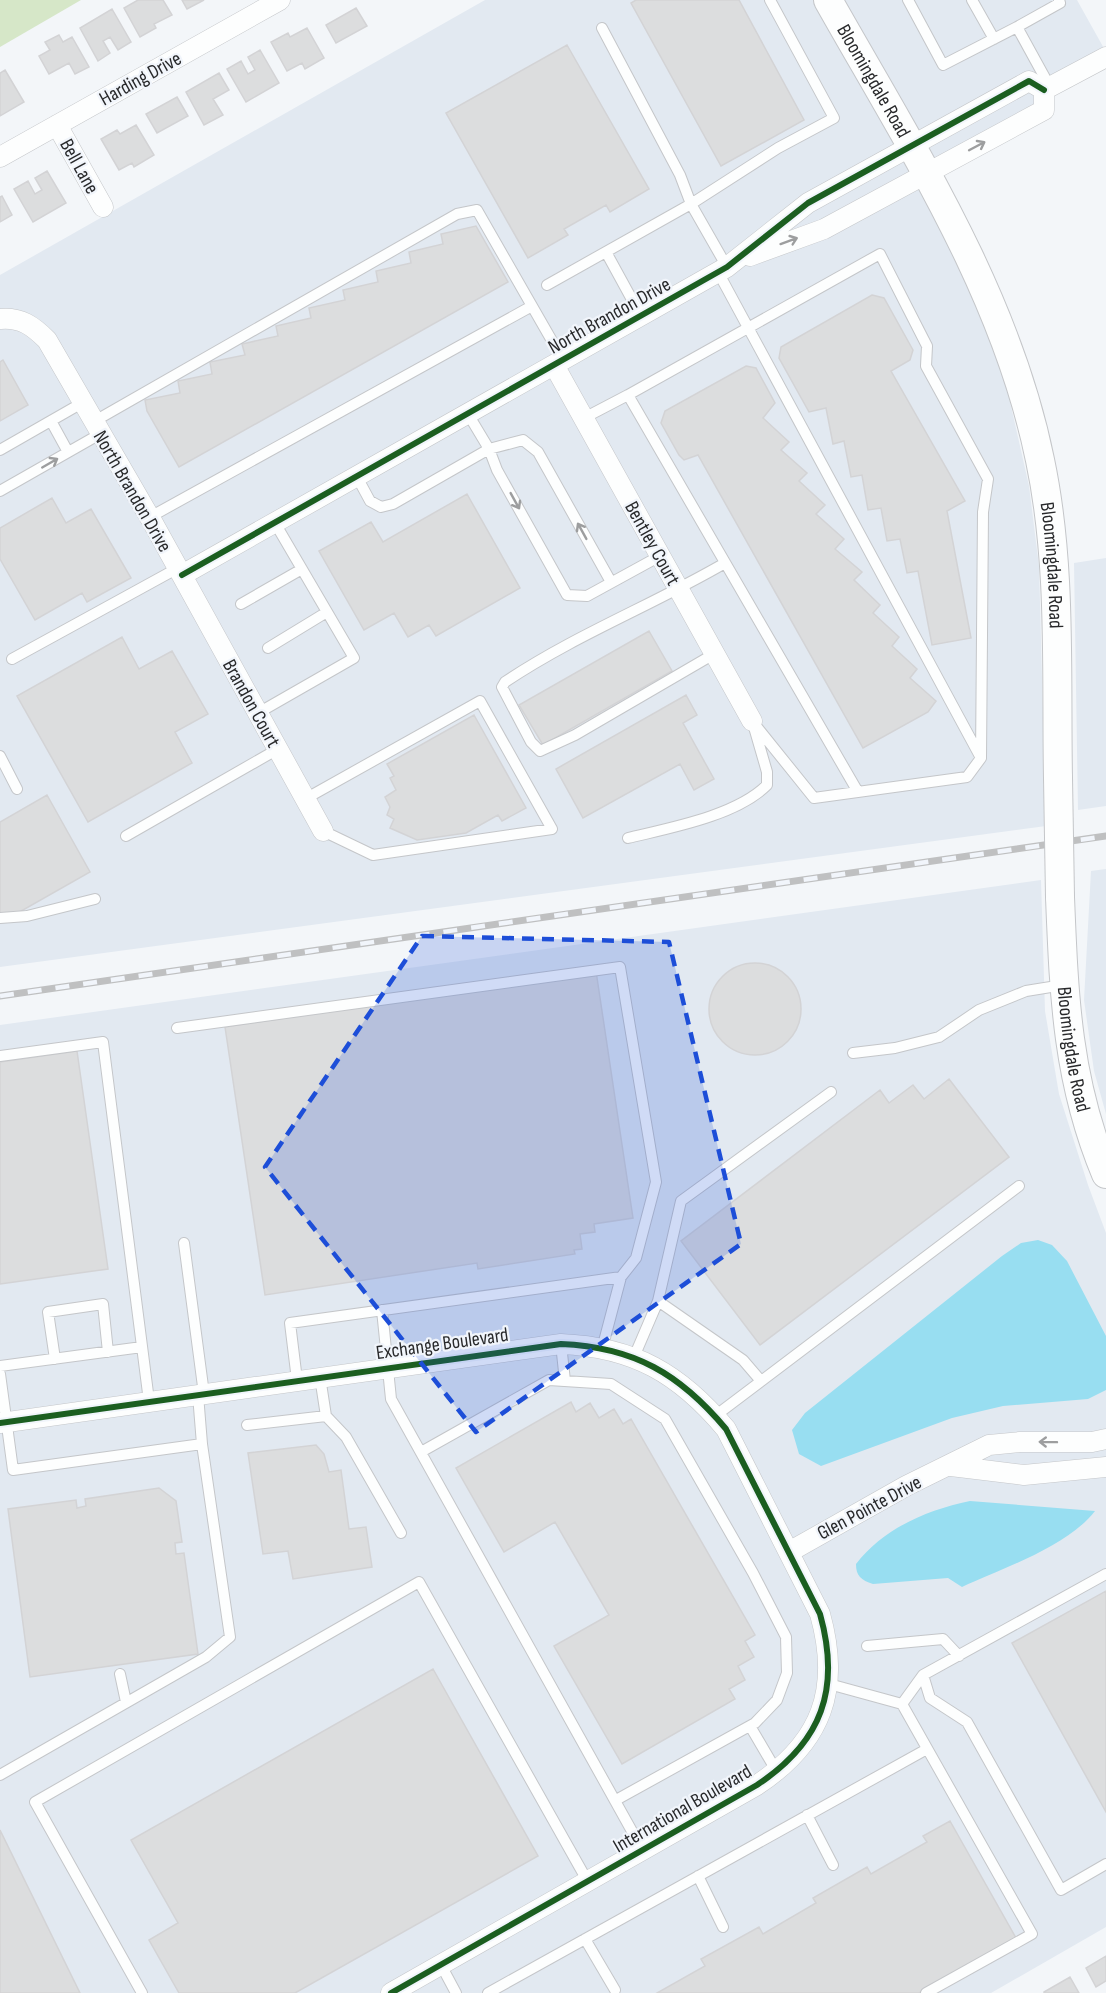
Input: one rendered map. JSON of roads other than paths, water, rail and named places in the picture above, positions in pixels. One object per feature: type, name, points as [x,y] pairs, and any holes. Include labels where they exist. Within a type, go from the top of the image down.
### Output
[{"type":"main road","name":"Bloomingdale Road","points":[[828,0],[926,173],[991,302],[1022,389],[1041,462],[1052,544],[1063,984],[1074,1072],[1085,1116],[1106,1174]]},
{"type":"street","name":"Harding Drive","points":[[0,157],[280,0]]},
{"type":"street","points":[[1047,89],[1106,57]]},
{"type":"street","name":"North Brandon Drive","points":[[0,319],[28,323],[42,335],[180,572],[275,523],[727,267],[824,229],[1044,110],[1047,89],[1029,81],[910,145],[808,203],[727,267]]},
{"type":"street","name":"Bell Lane","points":[[57,124],[103,207]]},
{"type":"street","name":"Bentley Court","points":[[559,362],[584,418],[752,721]]},
{"type":"street","name":"Brandon Court","points":[[180,572],[323,831]]},
{"type":"street","name":"Exchange Boulevard","points":[[3,1422],[561,1344],[602,1348],[634,1357],[675,1379],[704,1402],[736,1448],[789,1552]]},
{"type":"street","name":"Glen Pointe Drive","points":[[789,1552],[906,1486],[951,1466],[988,1445],[1020,1442],[1092,1442],[1106,1439]]},
{"type":"street","points":[[951,1466],[1024,1475],[1106,1467]]},
{"type":"street","name":"International Boulevard","points":[[391,1993],[643,1851],[777,1772],[800,1750],[820,1712],[829,1684],[829,1644],[820,1614],[789,1552]]},
{"type":"lane","points":[[547,285],[690,204],[778,148],[834,118],[770,0]]},
{"type":"lane","points":[[908,0],[943,65],[1060,3],[1059,0]]},
{"type":"lane","points":[[972,0],[994,39]]},
{"type":"lane","points":[[1017,27],[1047,89]]},
{"type":"lane","points":[[602,28],[680,175],[690,204],[727,267],[749,329],[981,758]]},
{"type":"lane","points":[[0,491],[68,452],[96,428],[457,214],[477,210],[532,306],[559,362]]},
{"type":"lane","points":[[606,252],[641,316]]},
{"type":"lane","points":[[584,418],[749,329],[880,254],[927,346],[926,366],[988,479],[983,512],[981,758],[967,777],[814,798],[752,721]]},
{"type":"lane","points":[[150,518],[532,306]]},
{"type":"lane","points":[[628,395],[858,792]]},
{"type":"lane","points":[[0,450],[82,404]]},
{"type":"lane","points":[[468,414],[567,595],[587,596],[660,556]]},
{"type":"lane","points":[[51,421],[68,452]]},
{"type":"lane","points":[[357,477],[370,501],[381,507],[393,504],[489,449],[523,440],[538,452],[611,582]]},
{"type":"lane","points":[[258,713],[354,658],[275,523]]},
{"type":"lane","points":[[714,654],[547,750],[540,751],[536,748],[503,693],[502,687],[505,682],[596,630],[679,590],[725,563]]},
{"type":"lane","points":[[241,604],[302,569]]},
{"type":"lane","points":[[12,659],[180,572]]},
{"type":"lane","points":[[268,648],[327,612]]},
{"type":"lane","points":[[305,799],[480,701],[552,829],[373,855],[323,831]]},
{"type":"lane","points":[[628,838],[709,818],[759,793],[766,785],[767,772],[752,721]]},
{"type":"lane","points":[[126,836],[278,749]]},
{"type":"lane","points":[[0,756],[17,789]]},
{"type":"lane","points":[[0,918],[27,916],[95,899]]},
{"type":"lane","points":[[177,1028],[620,966],[656,1182],[636,1258],[621,1277],[602,1348]]},
{"type":"lane","points":[[853,1053],[895,1048],[939,1037],[979,1010],[1026,991],[1063,984]]},
{"type":"lane","points":[[0,1056],[102,1042],[149,1401]]},
{"type":"lane","points":[[634,1357],[658,1300],[681,1201],[831,1092]]},
{"type":"lane","points":[[715,1416],[1018,1186]]},
{"type":"lane","points":[[0,1775],[206,1657],[230,1637],[201,1444],[201,1394],[184,1243]]},
{"type":"lane","points":[[297,1380],[290,1323],[621,1277]]},
{"type":"lane","points":[[658,1300],[743,1360],[761,1381]]},
{"type":"lane","points":[[55,1359],[48,1312],[102,1304],[108,1352]]},
{"type":"lane","points":[[382,1310],[392,1399],[643,1851]]},
{"type":"lane","points":[[561,1344],[565,1381]]},
{"type":"lane","points":[[0,1366],[142,1347]]},
{"type":"lane","points":[[0,1374],[3,1422],[13,1470],[201,1444]]},
{"type":"lane","points":[[320,1377],[326,1416],[346,1437],[401,1533]]},
{"type":"lane","points":[[421,1452],[549,1380],[611,1384],[665,1419],[753,1573],[786,1637],[787,1673],[777,1700],[750,1726],[616,1800]]},
{"type":"lane","points":[[247,1425],[326,1416]]},
{"type":"lane","points":[[902,1704],[923,1675],[1106,1574]]},
{"type":"lane","points":[[142,1993],[35,1802],[419,1582],[588,1882]]},
{"type":"lane","points":[[867,1646],[943,1639],[958,1656]]},
{"type":"lane","points":[[120,1674],[126,1702]]},
{"type":"lane","points":[[923,1675],[930,1698],[967,1722],[1061,1890],[1106,1864]]},
{"type":"lane","points":[[829,1684],[902,1704],[1032,1934],[926,1993]]},
{"type":"lane","points":[[750,1726],[777,1772]]},
{"type":"lane","points":[[488,1993],[927,1749]]},
{"type":"lane","points":[[807,1815],[833,1865]]},
{"type":"lane","points":[[698,1876],[723,1927]]},
{"type":"lane","points":[[585,1939],[615,1990]]},
{"type":"lane","points":[[441,1965],[456,1993]]},
{"type":"water","points":[[1038,1240],[1052,1245],[1067,1261],[1106,1336],[1106,1390],[1088,1399],[1003,1406],[952,1418],[821,1466],[799,1454],[792,1430],[805,1413],[1002,1256],[1021,1243]]},
{"type":"water","points":[[970,1501],[1095,1511],[1083,1524],[1051,1546],[962,1587],[948,1578],[873,1584],[858,1575],[856,1564],[867,1551],[893,1531],[922,1515]]},
{"type":"railway","points":[[0,996],[1106,836]]}]
